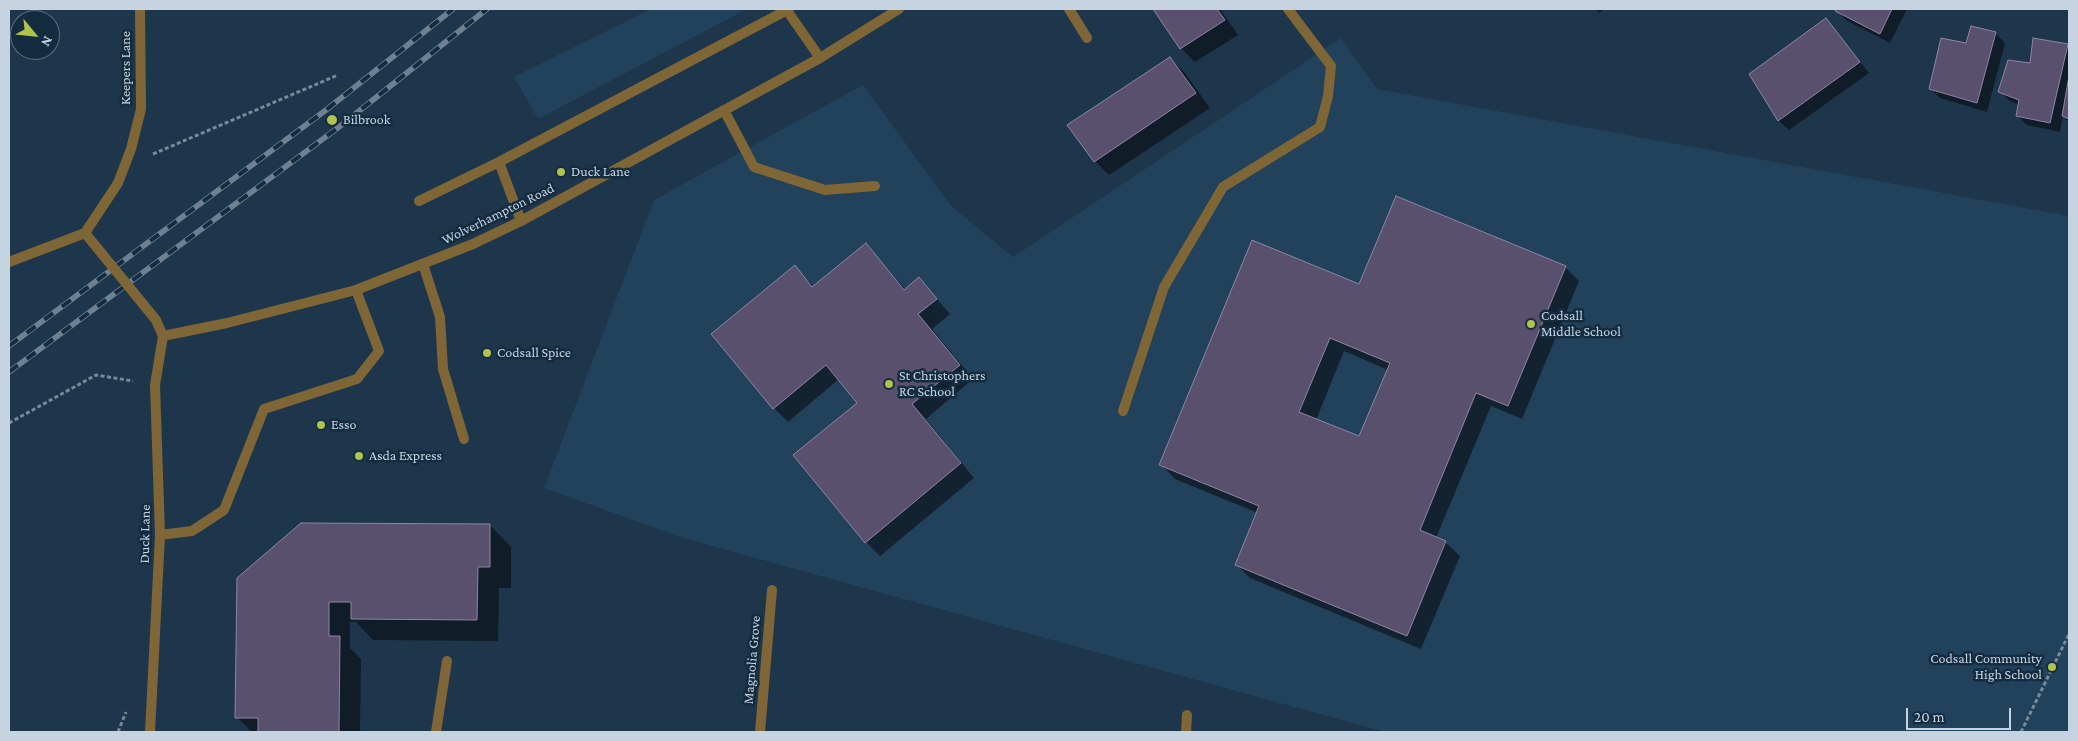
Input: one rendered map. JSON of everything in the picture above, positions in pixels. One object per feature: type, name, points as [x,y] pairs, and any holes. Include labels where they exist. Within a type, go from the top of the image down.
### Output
[{"type":"street","name":"Keepers Lane","points":[[84,233],[118,183],[141,109],[140,9]]},
{"type":"street","points":[[420,201],[498,162],[788,9],[820,58]]},
{"type":"street","name":"Wolverhampton Road","points":[[163,336],[227,323],[356,290],[473,244],[521,221],[820,58],[899,9]]},
{"type":"street","points":[[1069,9],[1087,38]]},
{"type":"street","points":[[1123,411],[1164,288],[1223,187],[1320,127],[1328,96],[1331,66],[1288,9]]},
{"type":"street","points":[[724,110],[754,166],[825,190],[875,186]]},
{"type":"street","points":[[498,162],[521,221]]},
{"type":"street","points":[[9,262],[84,233],[156,320],[163,336]]},
{"type":"street","points":[[424,264],[440,317],[443,369],[464,439]]},
{"type":"street","points":[[160,535],[192,531],[224,510],[264,408],[357,379],[379,351],[356,290]]},
{"type":"street","name":"Duck Lane","points":[[150,732],[160,535],[155,385],[163,336]]},
{"type":"street","name":"Magnolia Grove","points":[[760,732],[772,590]]},
{"type":"street","points":[[436,732],[447,661]]},
{"type":"street","points":[[1186,732],[1187,715]]},
{"type":"path","points":[[149,153],[155,155],[338,75]]},
{"type":"path","points":[[9,422],[96,375],[155,385]]},
{"type":"path","points":[[2021,732],[2069,634]]},
{"type":"path","points":[[118,732],[129,705]]},
{"type":"shaded area","points":[[651,9],[747,9],[538,119],[514,77]]},
{"type":"shaded area","name":"Codsall Middle School","points":[[1341,38],[1377,89],[2069,216],[2069,732],[1385,732],[683,538],[544,488],[654,200],[863,85],[951,206],[1013,257]]},
{"type":"building","points":[[1153,9],[1217,9],[1225,20],[1180,49]]},
{"type":"building","points":[[1837,9],[1892,9],[1880,34],[1835,11]]},
{"type":"building","points":[[1826,18],[1860,62],[1778,121],[1749,74]]},
{"type":"building","points":[[1971,26],[1996,32],[1977,103],[1929,89],[1941,38],[1966,43]]},
{"type":"building","points":[[2033,38],[2068,44],[2050,123],[2016,116],[2019,100],[1998,92],[2008,60],[2030,63]]},
{"type":"building","points":[[1170,57],[1196,93],[1094,162],[1067,125]]},
{"type":"building","points":[[2069,76],[2069,119],[2062,116]]},
{"type":"building","points":[[1396,196],[1566,266],[1508,406],[1476,393],[1420,530],[1446,541],[1407,636],[1235,565],[1259,506],[1159,465],[1252,240],[1359,284]],"holes":[[[1330,338],[1390,363],[1359,436],[1299,412]]]},
{"type":"building","name":"St Christophers RC School","points":[[866,243],[904,290],[919,277],[937,299],[918,314],[960,365],[912,404],[961,463],[865,543],[793,455],[857,403],[826,365],[773,409],[711,334],[795,265],[812,287]]},
{"type":"building","points":[[301,523],[490,524],[490,567],[478,567],[477,620],[351,619],[351,602],[329,602],[329,636],[340,636],[339,732],[258,732],[258,718],[235,718],[237,578]]},
{"type":"railway","points":[[9,346],[326,110],[453,9]]},
{"type":"railway","points":[[9,372],[339,127],[487,9]]},
{"type":"place","name":"Bilbrook","points":[[332,120]]},
{"type":"place","name":"Duck Lane","points":[[561,172]]},
{"type":"place","name":"Codsall Middle School","points":[[1531,324]]},
{"type":"place","name":"Codsall Spice","points":[[487,353]]},
{"type":"place","name":"St Christophers RC School","points":[[889,384]]},
{"type":"place","name":"Esso","points":[[321,425]]},
{"type":"place","name":"Asda Express","points":[[359,456]]},
{"type":"place","name":"Codsall Community High School","points":[[2052,667]]}]
